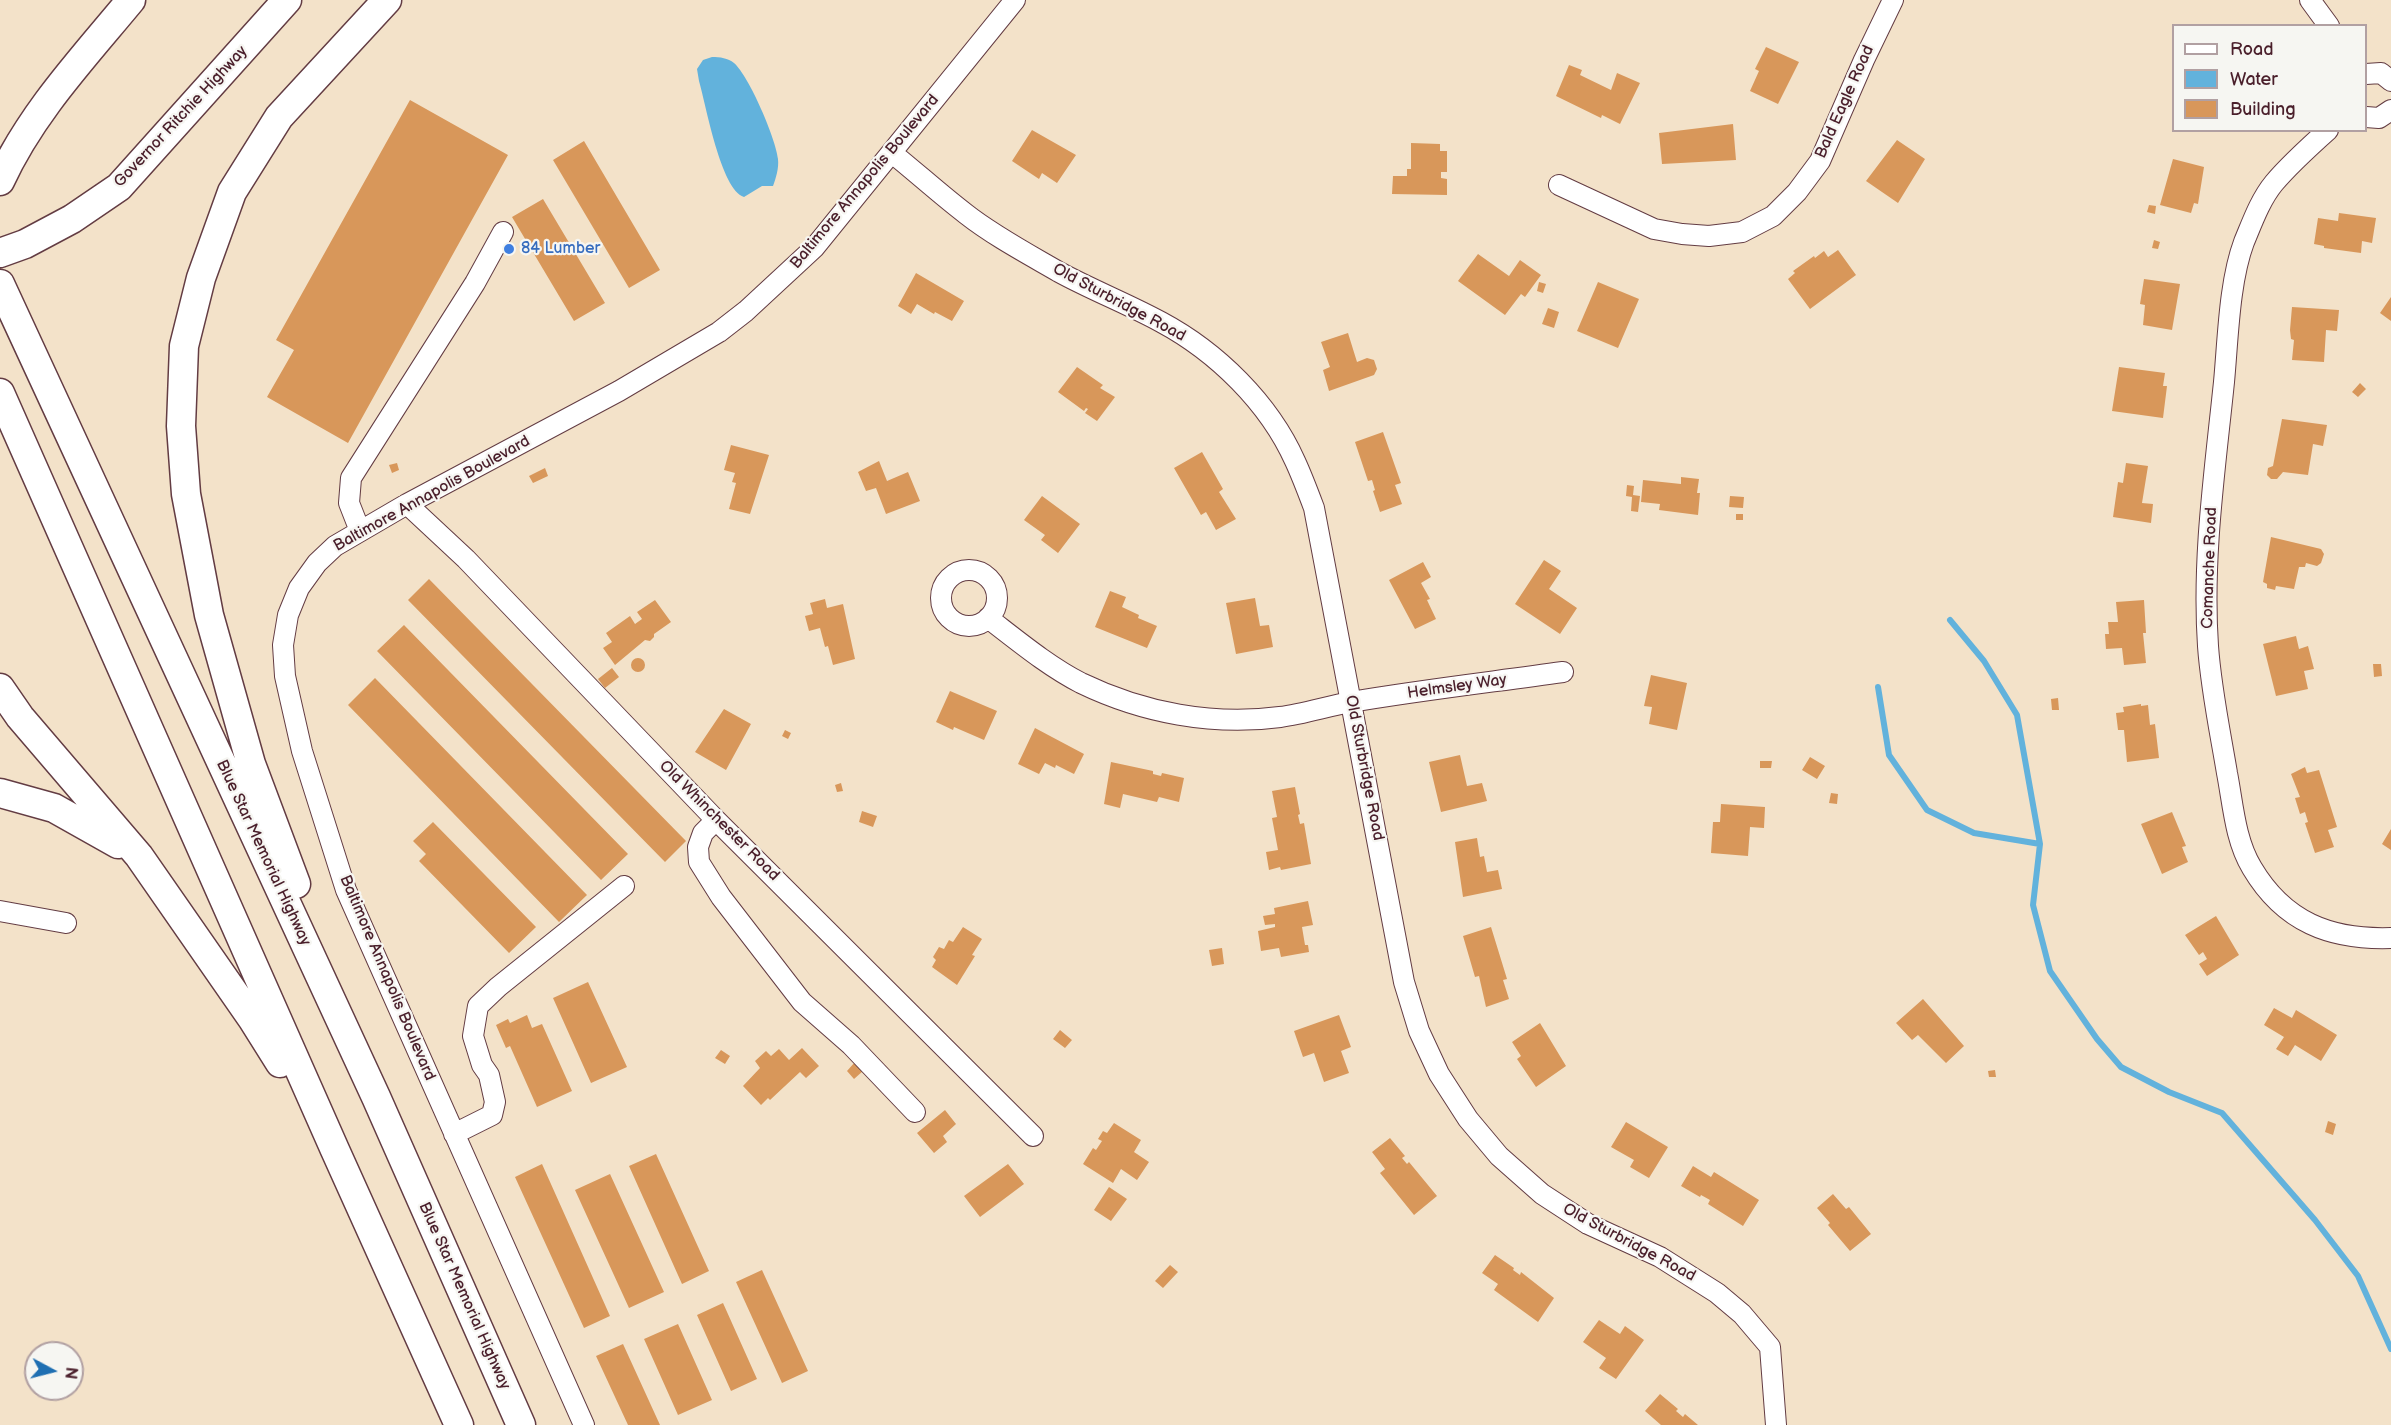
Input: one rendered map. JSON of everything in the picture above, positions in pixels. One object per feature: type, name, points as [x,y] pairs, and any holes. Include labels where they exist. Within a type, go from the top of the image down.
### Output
[{"type":"highway","points":[[0,181],[44,105],[114,0]]},
{"type":"highway","points":[[44,105],[131,0]]},
{"type":"highway","name":"Governor Ritchie Highway","points":[[0,253],[25,244],[72,219],[119,187],[287,0]]},
{"type":"highway","points":[[376,1097],[251,764],[209,615],[186,494],[181,426],[184,346],[201,278],[232,192],[279,117],[387,0]]},
{"type":"highway","name":"Blue Star Memorial Highway","points":[[5,295],[376,1097],[521,1425]]},
{"type":"highway","points":[[0,393],[459,1425]]},
{"type":"highway","points":[[0,688],[20,717],[139,856],[253,1020],[335,1150]]},
{"type":"highway","points":[[0,793],[54,808],[139,856]]},
{"type":"street","name":"Baltimore Annapolis Boulevard","points":[[584,1425],[346,890],[302,751],[285,676],[284,645],[288,615],[299,588],[317,563],[335,546],[407,504],[619,391],[719,332],[774,287],[814,248],[1016,0]]},
{"type":"street","name":"Bald Eagle Road","points":[[1559,185],[1654,229],[1682,234],[1709,236],[1742,232],[1773,216],[1797,192],[1820,161],[1893,0]]},
{"type":"street","points":[[2310,0],[2328,24]]},
{"type":"street","points":[[2367,74],[2381,74],[2391,81]]},
{"type":"street","points":[[2367,117],[2389,116]]},
{"type":"street","name":"Comanche Road","points":[[2326,132],[2272,185],[2255,216],[2243,246],[2230,315],[2210,525],[2207,563],[2208,646],[2214,697],[2239,839],[2251,866],[2266,890],[2304,922],[2322,930],[2367,939],[2391,938]]},
{"type":"street","name":"Old Sturbridge Road","points":[[892,153],[967,216],[1061,273],[1179,333],[1214,358],[1241,382],[1271,421],[1295,460],[1314,508],[1404,982],[1419,1031],[1439,1074],[1468,1119],[1499,1156],[1542,1194],[1588,1224],[1660,1257],[1690,1275],[1742,1314],[1770,1347],[1776,1425]]},
{"type":"street","points":[[360,531],[349,503],[351,478],[475,283],[503,232]]},
{"type":"street","name":"Old Whinchester Road","points":[[407,504],[466,560],[716,820],[1033,1136]]},
{"type":"street","name":"Helmsley Way","points":[[988,618],[1046,662],[1080,682],[1114,697],[1151,709],[1191,717],[1233,720],[1281,717],[1351,702],[1563,672]]},
{"type":"street","points":[[716,820],[703,833],[698,847],[699,862],[721,897],[802,1002],[851,1045],[915,1113]]},
{"type":"street","points":[[454,1134],[492,1115],[495,1102],[489,1075],[494,1062],[485,1032],[475,1023],[478,1006],[498,987],[624,886]]},
{"type":"street","points":[[0,911],[66,922]]},
{"type":"water","points":[[712,57],[729,60],[740,70],[761,108],[776,150],[778,166],[773,186],[762,186],[744,197],[736,191],[728,179],[722,164],[699,81],[697,69],[703,60]]},
{"type":"building","points":[[1766,47],[1799,62],[1778,104],[1750,91],[1759,71],[1755,69]]},
{"type":"building","points":[[1569,65],[1582,70],[1580,75],[1611,90],[1617,73],[1640,83],[1620,124],[1602,115],[1601,118],[1556,96]]},
{"type":"building","points":[[410,100],[508,155],[348,443],[267,397],[294,350],[276,340]]},
{"type":"building","points":[[1733,124],[1736,160],[1662,164],[1659,133]]},
{"type":"building","points":[[1032,130],[1076,155],[1057,183],[1042,173],[1039,179],[1012,161]]},
{"type":"building","points":[[1897,140],[1925,159],[1898,203],[1866,181]]},
{"type":"building","points":[[584,141],[660,270],[629,288],[553,160]]},
{"type":"building","points":[[1411,143],[1440,144],[1440,151],[1447,151],[1447,172],[1441,172],[1441,178],[1447,179],[1447,195],[1392,194],[1393,176],[1407,176],[1407,169],[1411,169]]},
{"type":"building","points":[[2173,159],[2204,167],[2198,204],[2194,203],[2191,213],[2160,205]]},
{"type":"building","points":[[543,199],[605,303],[574,321],[512,217]]},
{"type":"building","points":[[2149,205],[2156,206],[2155,214],[2147,212]]},
{"type":"building","points":[[2339,213],[2376,218],[2372,243],[2362,241],[2361,253],[2324,248],[2324,246],[2314,244],[2318,218],[2338,221]]},
{"type":"building","points":[[2154,240],[2160,242],[2158,249],[2152,248]]},
{"type":"building","points":[[1838,250],[1856,275],[1810,309],[1788,279],[1795,273],[1793,271],[1814,256],[1815,258],[1824,251],[1828,257]]},
{"type":"building","points":[[1478,254],[1509,276],[1520,260],[1541,275],[1525,297],[1521,294],[1505,315],[1458,281]]},
{"type":"building","points":[[916,273],[964,301],[952,321],[917,304],[911,314],[898,306]]},
{"type":"building","points":[[2144,279],[2180,284],[2172,330],[2143,325],[2145,305],[2140,304]]},
{"type":"building","points":[[1539,282],[1546,284],[1543,293],[1537,291]]},
{"type":"building","points":[[1598,282],[1639,299],[1618,348],[1577,331]]},
{"type":"building","points":[[2391,297],[2391,321],[2380,313]]},
{"type":"building","points":[[2292,307],[2339,310],[2337,331],[2326,330],[2324,362],[2292,360],[2294,340],[2291,339],[2290,330]]},
{"type":"building","points":[[1548,308],[1559,312],[1554,328],[1542,324]]},
{"type":"building","points":[[1348,333],[1357,362],[1367,358],[1374,360],[1377,369],[1374,375],[1329,391],[1323,370],[1330,367],[1321,342]]},
{"type":"building","points":[[1077,367],[1103,385],[1100,388],[1115,397],[1097,421],[1085,413],[1088,409],[1084,411],[1058,392]]},
{"type":"building","points":[[2119,367],[2165,373],[2163,386],[2167,386],[2163,418],[2112,411]]},
{"type":"building","points":[[2360,383],[2366,389],[2358,397],[2352,392]]},
{"type":"building","points":[[2282,419],[2327,425],[2323,446],[2313,444],[2308,475],[2283,472],[2277,479],[2271,479],[2267,475],[2268,468],[2273,466]]},
{"type":"building","points":[[1383,432],[1401,483],[1395,485],[1402,504],[1380,512],[1372,480],[1368,481],[1355,442]]},
{"type":"building","points":[[731,445],[769,455],[750,514],[729,509],[736,483],[732,482],[735,473],[724,470]]},
{"type":"building","points":[[1202,452],[1223,489],[1219,492],[1236,519],[1216,530],[1206,512],[1201,515],[1174,468]]},
{"type":"building","points":[[879,461],[887,481],[908,472],[920,501],[886,514],[876,488],[866,491],[858,472]]},
{"type":"building","points":[[397,463],[399,470],[392,473],[389,465]]},
{"type":"building","points":[[2126,463],[2148,466],[2142,503],[2153,504],[2151,523],[2113,517],[2118,482],[2123,483]]},
{"type":"building","points":[[545,468],[548,476],[533,483],[529,476]]},
{"type":"building","points":[[1681,477],[1699,479],[1698,515],[1659,510],[1660,504],[1641,502],[1643,480],[1681,484]]},
{"type":"building","points":[[1627,485],[1634,486],[1633,495],[1640,496],[1638,512],[1631,511],[1632,497],[1626,496]]},
{"type":"building","points":[[1042,496],[1080,524],[1058,553],[1041,540],[1045,535],[1024,520]]},
{"type":"building","points":[[1730,496],[1744,497],[1743,508],[1729,507]]},
{"type":"building","points":[[1736,514],[1743,514],[1743,520],[1736,520]]},
{"type":"building","points":[[2271,537],[2321,549],[2324,554],[2321,563],[2317,566],[2306,563],[2305,567],[2299,567],[2294,589],[2276,586],[2275,590],[2267,588],[2267,584],[2263,582]]},
{"type":"building","points":[[1544,560],[1561,571],[1549,589],[1577,608],[1560,634],[1515,604]]},
{"type":"building","points":[[1423,562],[1431,577],[1421,583],[1430,599],[1427,600],[1436,619],[1415,629],[1389,580]]},
{"type":"building","points":[[429,579],[686,841],[665,862],[408,600]]},
{"type":"building","points":[[1110,591],[1126,597],[1122,607],[1139,615],[1138,618],[1157,626],[1147,648],[1095,627]]},
{"type":"building","points":[[1255,598],[1260,626],[1269,625],[1273,647],[1236,654],[1226,603]]},
{"type":"building","points":[[825,599],[827,608],[843,604],[855,659],[833,665],[820,628],[809,631],[805,616],[813,614],[810,603]]},
{"type":"building","points":[[655,600],[671,622],[654,634],[650,641],[645,640],[615,665],[603,648],[612,642],[606,633],[630,616],[635,624],[642,619],[637,612]]},
{"type":"building","points":[[2144,600],[2146,633],[2143,633],[2146,663],[2124,665],[2122,648],[2106,649],[2105,634],[2109,634],[2108,622],[2118,622],[2116,602]]},
{"type":"building","points":[[404,625],[628,854],[601,880],[377,651]]},
{"type":"building","points":[[2296,636],[2299,649],[2308,646],[2314,669],[2304,671],[2308,689],[2276,696],[2263,644]]},
{"type":"building","points":[[638,658],[643,660],[645,665],[643,670],[638,672],[633,670],[631,665],[633,660]]},
{"type":"building","points":[[2373,664],[2381,664],[2382,676],[2374,677]]},
{"type":"building","points":[[612,668],[619,677],[605,688],[598,679]]},
{"type":"building","points":[[1651,675],[1687,683],[1677,730],[1649,724],[1652,707],[1644,706]]},
{"type":"building","points":[[375,678],[587,895],[559,922],[348,705]]},
{"type":"building","points":[[950,691],[997,711],[984,740],[936,722]]},
{"type":"building","points":[[2058,698],[2059,710],[2052,710],[2051,699]]},
{"type":"building","points":[[2141,704],[2141,706],[2148,705],[2150,725],[2155,724],[2159,758],[2127,762],[2124,730],[2118,730],[2116,713],[2124,712],[2123,707]]},
{"type":"building","points":[[724,709],[751,724],[726,770],[695,752]]},
{"type":"building","points":[[1035,728],[1084,754],[1074,774],[1056,765],[1055,768],[1045,763],[1039,774],[1018,764]]},
{"type":"building","points":[[785,730],[791,733],[788,739],[782,736]]},
{"type":"building","points":[[1460,755],[1467,786],[1482,783],[1487,801],[1441,812],[1429,762]]},
{"type":"building","points":[[1810,757],[1825,766],[1817,779],[1802,770]]},
{"type":"building","points":[[1760,761],[1772,761],[1771,768],[1760,768]]},
{"type":"building","points":[[1111,762],[1153,771],[1153,774],[1161,776],[1162,773],[1184,778],[1179,802],[1159,797],[1157,802],[1123,794],[1120,808],[1104,804]]},
{"type":"building","points":[[2305,767],[2307,773],[2319,770],[2337,827],[2328,830],[2334,847],[2315,853],[2305,823],[2308,822],[2305,812],[2300,814],[2295,798],[2300,797],[2291,774]]},
{"type":"building","points":[[841,783],[843,791],[837,792],[835,785]]},
{"type":"building","points":[[1295,787],[1300,814],[1298,815],[1300,824],[1304,823],[1311,864],[1269,870],[1266,852],[1278,850],[1272,818],[1277,817],[1272,791]]},
{"type":"building","points":[[1831,793],[1838,794],[1837,804],[1829,803]]},
{"type":"building","points":[[1721,804],[1765,807],[1764,828],[1750,827],[1748,856],[1711,853],[1713,822],[1720,822]]},
{"type":"building","points":[[862,811],[877,816],[873,827],[859,822]]},
{"type":"building","points":[[2172,812],[2186,846],[2182,847],[2188,862],[2162,874],[2141,824]]},
{"type":"building","points":[[433,822],[536,927],[509,953],[419,861],[426,854],[413,841]]},
{"type":"building","points":[[2391,829],[2391,850],[2382,844]]},
{"type":"building","points":[[1477,838],[1480,857],[1484,856],[1487,872],[1498,870],[1502,889],[1463,897],[1455,842]]},
{"type":"building","points":[[1308,901],[1313,925],[1302,927],[1305,945],[1308,945],[1309,952],[1281,957],[1279,948],[1261,951],[1258,931],[1275,927],[1275,924],[1265,925],[1263,916],[1275,914],[1274,908]]},
{"type":"building","points":[[2216,916],[2239,955],[2207,976],[2199,964],[2207,959],[2203,952],[2199,955],[2185,935]]},
{"type":"building","points":[[963,927],[982,939],[972,955],[975,956],[957,985],[932,967],[936,960],[933,957],[939,947],[944,949],[949,940],[953,942]]},
{"type":"building","points":[[1491,927],[1507,979],[1503,980],[1509,999],[1486,1007],[1479,976],[1475,977],[1463,936]]},
{"type":"building","points":[[1222,948],[1224,964],[1212,966],[1209,950]]},
{"type":"building","points":[[588,982],[627,1067],[591,1083],[553,998]]},
{"type":"building","points":[[1923,999],[1964,1046],[1946,1063],[1918,1035],[1912,1040],[1896,1023]]},
{"type":"building","points":[[2274,1008],[2292,1018],[2296,1010],[2337,1035],[2321,1061],[2295,1045],[2288,1056],[2276,1049],[2284,1037],[2264,1025]]},
{"type":"building","points":[[527,1015],[532,1028],[542,1024],[572,1091],[537,1107],[510,1046],[506,1048],[496,1025],[508,1019],[510,1023]]},
{"type":"building","points":[[1339,1015],[1351,1047],[1341,1051],[1349,1073],[1324,1082],[1314,1053],[1303,1057],[1294,1031]]},
{"type":"building","points":[[1540,1023],[1566,1066],[1536,1087],[1517,1059],[1521,1056],[1512,1042]]},
{"type":"building","points":[[1060,1030],[1072,1040],[1065,1048],[1053,1039]]},
{"type":"building","points":[[802,1048],[819,1066],[806,1078],[800,1072],[770,1100],[768,1098],[761,1105],[743,1086],[760,1068],[755,1061],[766,1051],[771,1056],[779,1049],[789,1060]]},
{"type":"building","points":[[721,1050],[730,1056],[725,1064],[715,1058]]},
{"type":"building","points":[[855,1062],[863,1071],[854,1079],[847,1071]]},
{"type":"building","points":[[1995,1070],[1996,1077],[1989,1077],[1988,1071]]},
{"type":"building","points":[[945,1110],[956,1124],[943,1136],[947,1142],[934,1153],[917,1133]]},
{"type":"building","points":[[2328,1121],[2336,1124],[2333,1135],[2325,1132]]},
{"type":"building","points":[[1626,1122],[1668,1147],[1649,1178],[1630,1167],[1634,1160],[1611,1147]]},
{"type":"building","points":[[1114,1123],[1141,1140],[1134,1152],[1149,1162],[1137,1180],[1121,1169],[1113,1183],[1083,1164],[1093,1148],[1096,1150],[1102,1141],[1098,1139],[1103,1131],[1107,1133]]},
{"type":"building","points":[[1390,1138],[1405,1156],[1402,1158],[1407,1164],[1409,1162],[1437,1196],[1414,1215],[1380,1173],[1385,1169],[1372,1152]]},
{"type":"building","points":[[656,1154],[709,1271],[682,1284],[629,1166]]},
{"type":"building","points":[[542,1164],[610,1316],[584,1328],[515,1177]]},
{"type":"building","points":[[1008,1164],[1024,1184],[980,1217],[964,1196]]},
{"type":"building","points":[[1693,1166],[1711,1177],[1714,1172],[1759,1200],[1743,1226],[1708,1204],[1710,1200],[1681,1186]]},
{"type":"building","points":[[610,1174],[664,1292],[629,1308],[575,1190]]},
{"type":"building","points":[[1109,1187],[1127,1199],[1111,1221],[1094,1210]]},
{"type":"building","points":[[1833,1194],[1846,1209],[1849,1207],[1871,1234],[1850,1251],[1817,1208]]},
{"type":"building","points":[[1495,1255],[1554,1298],[1538,1322],[1494,1290],[1498,1284],[1482,1273]]},
{"type":"building","points":[[1170,1265],[1178,1272],[1163,1288],[1155,1281]]},
{"type":"building","points":[[762,1270],[808,1371],[782,1383],[736,1282]]},
{"type":"building","points":[[723,1303],[757,1379],[731,1391],[697,1315]]},
{"type":"building","points":[[1599,1320],[1620,1334],[1625,1326],[1644,1340],[1616,1379],[1599,1368],[1606,1358],[1583,1342]]},
{"type":"building","points":[[678,1324],[712,1400],[678,1415],[644,1339]]},
{"type":"building","points":[[623,1344],[660,1425],[628,1425],[596,1356]]},
{"type":"building","points":[[1660,1394],[1678,1409],[1676,1411],[1683,1417],[1685,1414],[1698,1425],[1661,1425],[1645,1411]]},
{"type":"waterway","points":[[1950,620],[1984,661],[2017,715],[2040,844],[2033,905],[2050,971],[2097,1039],[2121,1067],[2169,1092],[2222,1113],[2315,1220],[2358,1276],[2391,1349]]},
{"type":"waterway","points":[[1878,687],[1889,755],[1927,810],[1974,833],[2040,844]]},
{"type":"place","name":"84 Lumber","points":[[509,249]]}]
